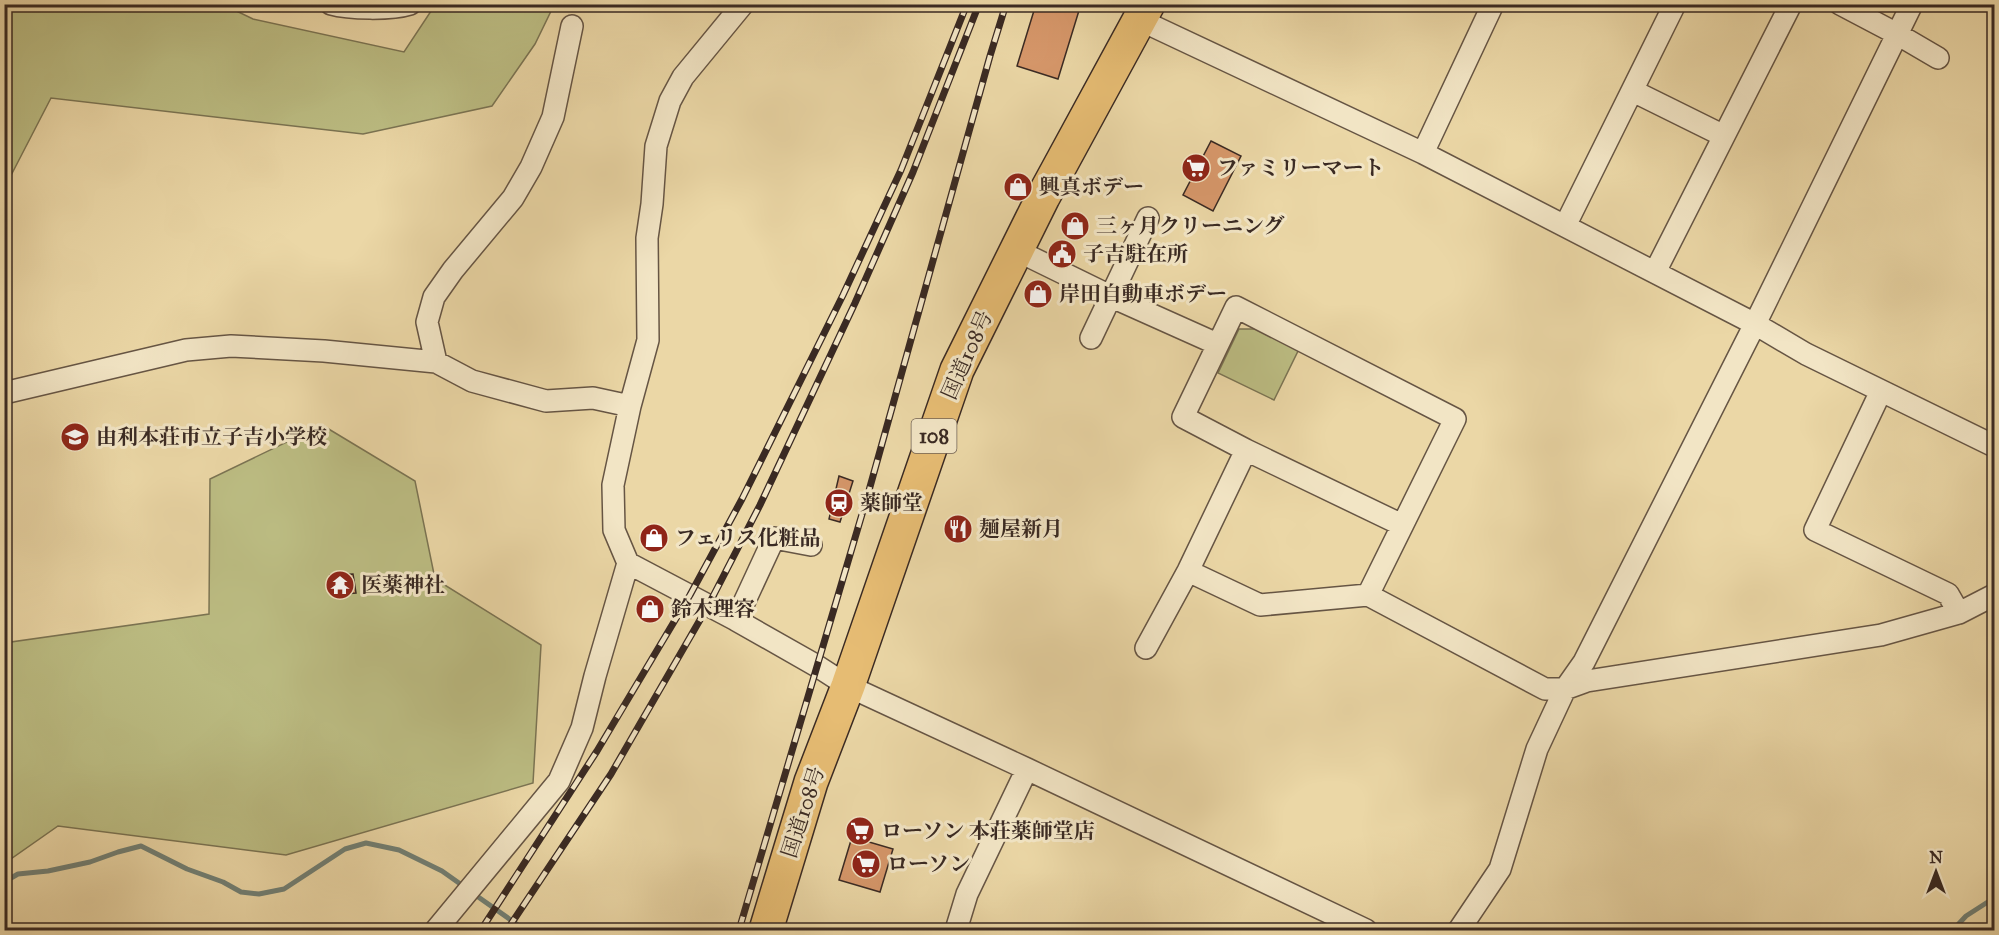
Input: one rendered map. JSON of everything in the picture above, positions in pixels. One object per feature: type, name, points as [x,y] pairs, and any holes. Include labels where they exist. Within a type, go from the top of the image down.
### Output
[{"type":"highway","name":"国道108号","points":[[766,930],[811,782],[848,686],[957,370],[1043,196],[1144,12]]},
{"type":"street","points":[[331,4],[340,7],[384,7],[410,4]]},
{"type":"street","points":[[743,4],[683,77],[670,101],[656,146],[647,238],[648,340],[630,406],[613,485],[614,530],[628,563],[736,620],[848,686],[1366,930]]},
{"type":"street","points":[[1423,153],[1493,4]]},
{"type":"street","points":[[1566,226],[1675,4]]},
{"type":"street","points":[[1655,272],[1791,4]]},
{"type":"street","points":[[1839,4],[1898,34],[1938,58]]},
{"type":"street","points":[[1459,930],[1500,869],[1537,749],[1564,689],[1584,662],[1755,324],[1912,4]]},
{"type":"street","points":[[1144,12],[1566,226],[1755,324],[1806,354],[1995,446]]},
{"type":"street","points":[[436,362],[427,322],[434,297],[453,270],[513,198],[531,167],[553,117],[572,26]]},
{"type":"street","points":[[1633,90],[1724,136]]},
{"type":"street","points":[[1091,338],[1148,218]]},
{"type":"street","points":[[1016,250],[1112,297],[1217,344]]},
{"type":"street","points":[[1368,595],[1455,419],[1236,307],[1183,417],[1402,525]]},
{"type":"street","points":[[4,393],[186,350],[231,346],[324,351],[436,362],[472,381],[546,401],[593,398],[630,406]]},
{"type":"street","points":[[1881,391],[1815,530],[1948,594],[1959,614]]},
{"type":"street","points":[[1146,648],[1188,571],[1246,450]]},
{"type":"street","points":[[736,620],[774,538],[811,545]]},
{"type":"street","points":[[441,925],[559,781],[582,728],[628,563]]},
{"type":"street","points":[[1188,571],[1260,605],[1368,595],[1545,689],[1564,689],[1587,681],[1881,635],[1959,614],[1995,594]]},
{"type":"street","points":[[956,930],[967,894],[1027,769]]},
{"type":"green space","points":[[5,4],[224,5],[253,19],[404,52],[435,5],[554,5],[535,44],[492,106],[363,134],[51,98],[5,187]]},
{"type":"green space","points":[[1239,329],[1256,329],[1299,349],[1274,400],[1218,373]]},
{"type":"green space","points":[[322,425],[415,481],[435,579],[541,645],[533,783],[286,855],[58,826],[5,863],[4,643],[209,614],[210,479]]},
{"type":"building","points":[[1036,4],[1081,4],[1058,79],[1017,66]]},
{"type":"building","points":[[1211,141],[1241,156],[1213,211],[1183,195]]},
{"type":"building","points":[[839,476],[853,481],[840,522],[829,519]]},
{"type":"building","name":"医薬神社","points":[[353,574],[356,593],[331,595],[330,575]]},
{"type":"building","name":"ローソン","points":[[852,837],[893,849],[880,892],[839,880]]},
{"type":"waterway","points":[[4,882],[18,874],[48,871],[90,862],[141,846],[241,892],[259,894],[284,889],[345,849],[366,843],[399,850],[442,871],[466,888]]},
{"type":"waterway","points":[[474,894],[525,930]]},
{"type":"waterway","points":[[1953,930],[1966,916],[1994,898]]},
{"type":"railway","points":[[481,930],[597,751],[690,595],[742,499],[843,295],[901,170],[967,4]]},
{"type":"railway","points":[[507,930],[611,774],[708,606],[760,505],[855,303],[913,172],[979,4]]},
{"type":"railway","points":[[739,930],[868,494],[1006,4]]},
{"type":"place","name":"ファミリーマート","points":[[1196,168]]},
{"type":"place","name":"興真ボデー","points":[[1018,187]]},
{"type":"place","name":"三ヶ月クリーニング","points":[[1075,226]]},
{"type":"place","name":"子吉駐在所","points":[[1062,254]]},
{"type":"place","name":"岸田自動車ボデー","points":[[1038,294]]},
{"type":"place","name":"由利本荘市立子吉小学校","points":[[75,437]]},
{"type":"place","name":"薬師堂","points":[[839,503]]},
{"type":"place","name":"麺屋新月","points":[[958,529]]},
{"type":"place","name":"フェリス化粧品","points":[[654,538]]},
{"type":"place","name":"医薬神社","points":[[340,585]]},
{"type":"place","name":"鈴木理容","points":[[650,609]]},
{"type":"place","name":"ローソン 本荘薬師堂店","points":[[860,831]]},
{"type":"place","name":"ローソン","points":[[866,864]]}]
